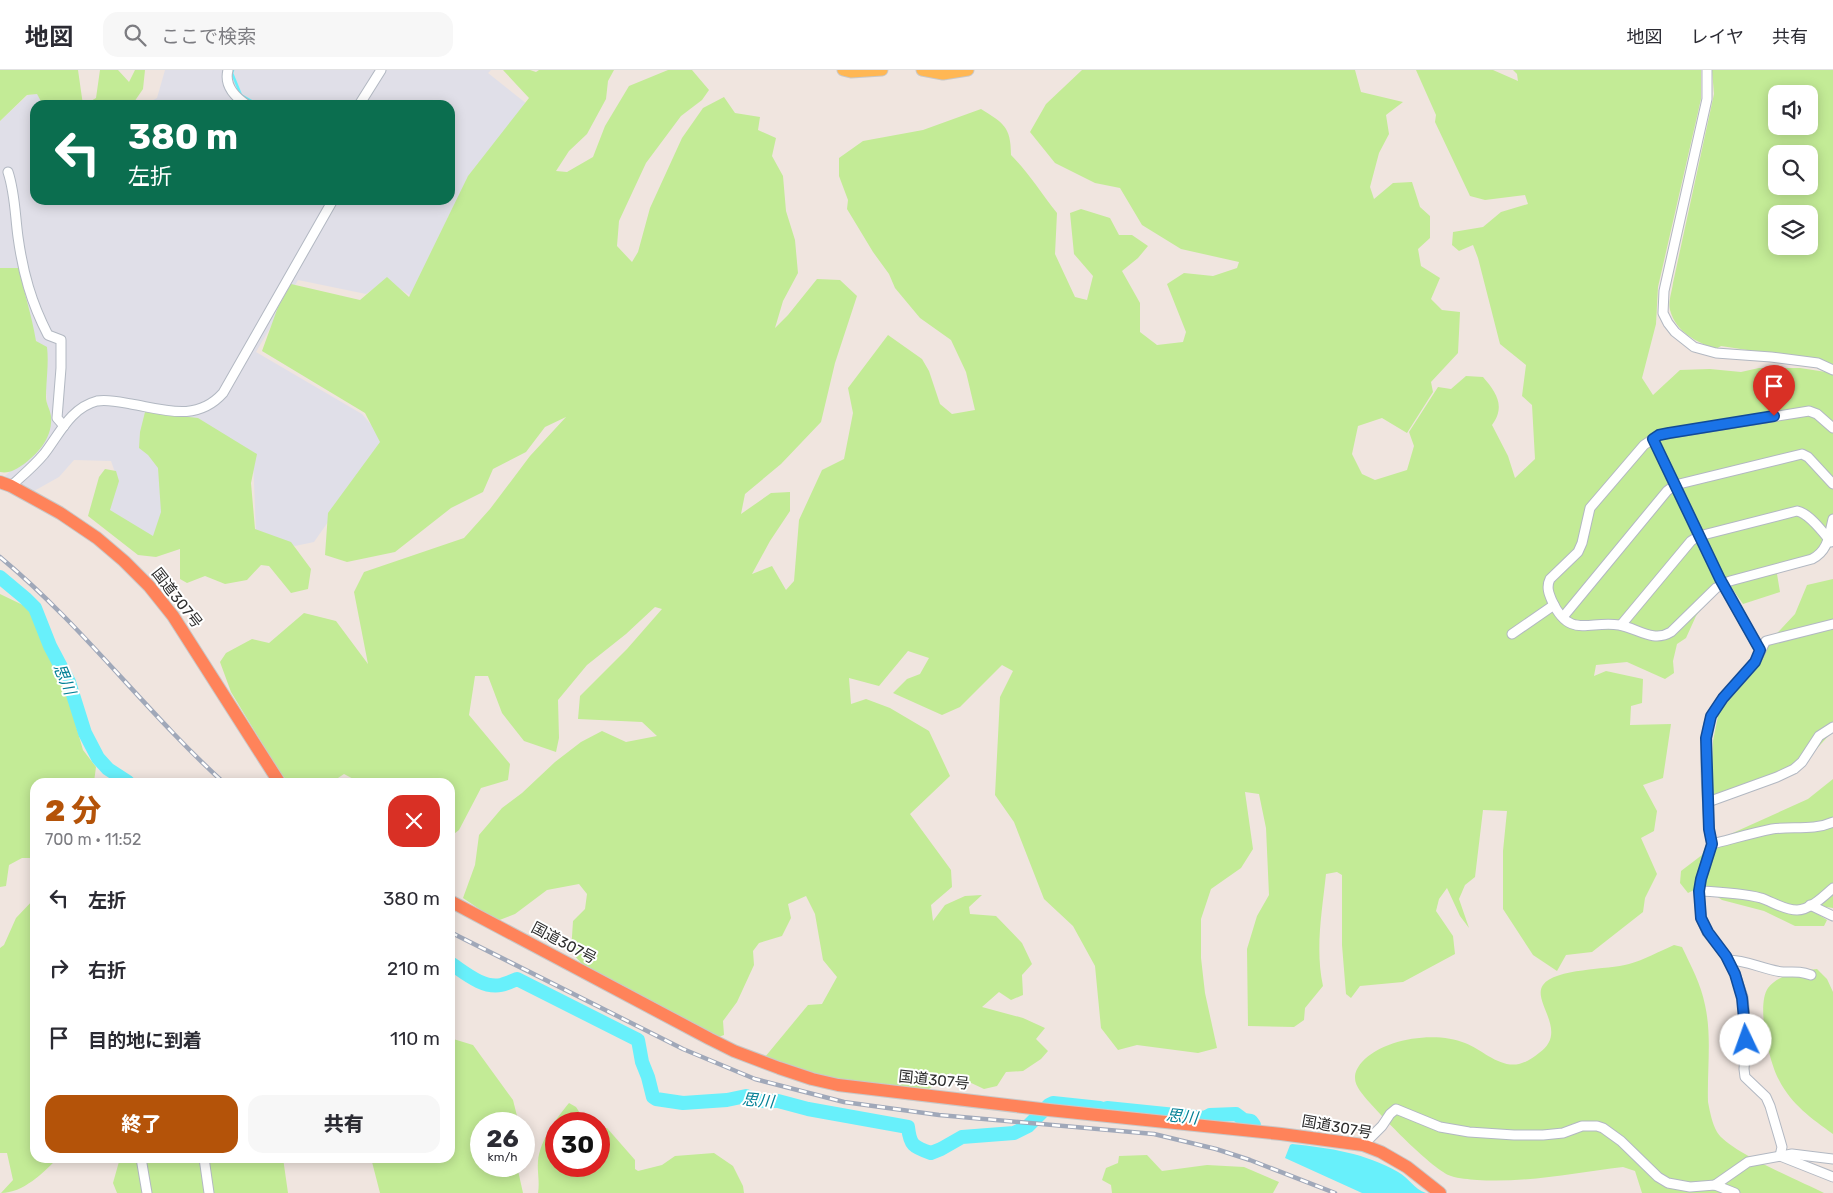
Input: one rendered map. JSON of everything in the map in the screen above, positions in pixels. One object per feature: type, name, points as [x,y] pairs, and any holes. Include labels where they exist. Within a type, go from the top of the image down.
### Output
[{"type":"highway","name":"国道307号","points":[[6,484],[60,513],[97,538],[149,586],[178,623],[276,778]]},
{"type":"highway","name":"国道307号","points":[[455,904],[734,1051],[812,1079],[838,1085],[1044,1110],[1281,1134],[1363,1145],[1381,1152],[1406,1167],[1440,1193]]},
{"type":"main road","points":[[842,70],[851,72],[882,70]]},
{"type":"main road","points":[[922,70],[943,74],[968,70]]},
{"type":"street","points":[[228,70],[226,76],[233,95],[240,100]]},
{"type":"street","points":[[362,100],[380,70]]},
{"type":"street","points":[[1707,70],[1707,99],[1664,291],[1663,313],[1675,332],[1694,347],[1716,353],[1771,357],[1818,364],[1833,370]]},
{"type":"street","points":[[8,172],[12,185],[26,282],[48,335],[61,340],[57,418],[64,426]]},
{"type":"street","points":[[6,484],[43,455],[64,426],[80,409],[97,401],[120,402],[192,412],[209,406],[216,401],[224,393],[330,205]]},
{"type":"street","points":[[1833,428],[1817,414],[1808,411],[1659,435],[1644,445],[1590,508],[1578,552],[1550,579],[1548,584],[1549,594],[1554,606],[1570,624],[1578,626],[1620,625],[1651,636],[1665,636],[1716,588],[1723,584],[1819,556],[1831,541],[1833,519]]},
{"type":"street","points":[[1653,439],[1723,584],[1760,650]]},
{"type":"street","points":[[1563,617],[1667,492],[1675,485],[1802,454],[1808,456],[1833,484]]},
{"type":"street","points":[[1620,625],[1691,541],[1699,536],[1797,511],[1803,512],[1809,517],[1831,541]]},
{"type":"street","points":[[1512,634],[1554,606]]},
{"type":"street","points":[[1780,1156],[1782,1146],[1770,1106],[1766,1097],[1745,1077],[1746,1032],[1742,998],[1735,974],[1701,918],[1699,891],[1712,844],[1709,829],[1706,738],[1711,716],[1723,698],[1755,662],[1766,641],[1833,624]]},
{"type":"street","points":[[1708,802],[1794,769],[1802,762],[1819,736],[1833,727]]},
{"type":"street","points":[[1712,844],[1773,829],[1811,828],[1833,822]]},
{"type":"street","points":[[1699,891],[1761,898],[1786,908],[1799,910],[1810,905],[1833,888]]},
{"type":"street","points":[[1810,905],[1833,916]]},
{"type":"street","points":[[1728,960],[1739,960],[1783,972],[1798,971],[1811,975]]},
{"type":"street","points":[[1363,1145],[1396,1109],[1440,1127],[1469,1132],[1543,1135],[1563,1133],[1582,1126],[1597,1126],[1629,1148],[1663,1180],[1674,1185],[1715,1185],[1735,1193]]},
{"type":"street","points":[[1715,1185],[1748,1162],[1792,1154],[1833,1158]]},
{"type":"street","points":[[1780,1156],[1833,1177]]},
{"type":"street","points":[[142,1163],[147,1193]]},
{"type":"street","points":[[205,1163],[210,1193]]},
{"type":"shaded area","points":[[165,70],[491,70],[488,73],[527,104],[411,296],[386,280],[366,294],[298,280],[256,352],[362,414],[385,441],[314,542],[295,546],[256,533],[253,458],[165,468],[166,514],[155,539],[108,512],[117,478],[111,461],[74,460],[59,477],[34,491],[5,476],[43,440],[48,422],[44,352],[31,333],[0,271],[0,121],[28,95],[37,94],[41,100],[30,100],[30,205],[455,205],[455,100],[153,100],[157,98]]},
{"type":"green space","points":[[0,70],[78,70],[82,100],[40,100],[37,94],[27,95],[0,121]]},
{"type":"green space","points":[[100,70],[118,70],[129,82],[135,70],[145,70],[143,89],[135,100],[93,100],[96,98]]},
{"type":"green space","points":[[503,70],[530,70],[536,72],[539,70],[614,70],[608,81],[606,99],[587,134],[569,151],[556,171],[567,172],[593,157],[605,126],[629,86],[668,70],[692,70],[709,90],[702,100],[681,116],[646,163],[619,221],[617,246],[632,262],[638,252],[650,208],[682,138],[703,108],[724,97],[735,113],[760,117],[758,130],[776,138],[772,156],[783,176],[786,211],[795,240],[798,273],[783,301],[775,328],[817,279],[840,280],[857,296],[835,363],[821,422],[781,464],[745,494],[741,514],[771,493],[790,492],[790,511],[770,541],[752,574],[772,566],[786,590],[794,581],[799,520],[822,470],[844,459],[853,413],[848,388],[888,335],[922,359],[929,371],[940,404],[952,414],[975,410],[966,372],[951,340],[920,318],[895,288],[889,274],[847,209],[848,200],[839,176],[839,158],[863,141],[923,130],[981,109],[1004,126],[1011,145],[1011,155],[1057,213],[1055,254],[1075,297],[1087,300],[1093,276],[1074,254],[1070,213],[1081,209],[1110,218],[1119,235],[1132,235],[1148,246],[1138,258],[1122,271],[1140,303],[1140,332],[1157,345],[1183,342],[1186,332],[1167,284],[1184,273],[1213,276],[1237,268],[1239,262],[1181,249],[1142,225],[1120,188],[1095,183],[1055,163],[1030,132],[1046,104],[1082,70],[1355,70],[1361,92],[1403,102],[1386,115],[1389,134],[1379,153],[1370,187],[1374,199],[1393,183],[1412,182],[1420,207],[1430,216],[1430,238],[1418,249],[1421,266],[1440,278],[1431,299],[1442,310],[1460,312],[1458,353],[1431,382],[1433,392],[1407,433],[1382,418],[1358,426],[1352,454],[1362,474],[1375,480],[1407,470],[1414,446],[1409,432],[1438,387],[1451,389],[1466,376],[1483,377],[1492,388],[1498,400],[1498,412],[1492,425],[1508,456],[1515,478],[1535,459],[1532,405],[1522,396],[1526,365],[1500,344],[1473,245],[1459,251],[1452,245],[1453,232],[1483,227],[1501,212],[1528,204],[1525,195],[1485,200],[1470,196],[1435,122],[1436,115],[1416,70],[1493,70],[1518,81],[1517,74],[1513,70],[1701,70],[1701,99],[1658,287],[1656,324],[1642,378],[1653,395],[1680,370],[1710,369],[1741,372],[1759,368],[1800,368],[1833,375],[1833,522],[1824,529],[1830,549],[1821,557],[1790,561],[1777,574],[1780,592],[1743,604],[1724,577],[1696,616],[1686,638],[1677,644],[1673,661],[1674,673],[1665,679],[1627,662],[1596,665],[1594,676],[1606,671],[1643,679],[1642,703],[1631,706],[1630,725],[1671,724],[1663,778],[1643,785],[1657,811],[1654,831],[1641,838],[1657,874],[1645,898],[1643,912],[1592,952],[1566,955],[1557,971],[1533,955],[1503,909],[1503,851],[1507,811],[1483,810],[1475,877],[1465,885],[1459,899],[1469,928],[1460,916],[1447,888],[1439,899],[1436,911],[1453,936],[1455,954],[1403,982],[1360,986],[1351,998],[1346,994],[1342,945],[1342,875],[1337,872],[1326,874],[1319,944],[1323,986],[1305,1008],[1304,1020],[1294,1027],[1248,1026],[1247,949],[1257,916],[1269,895],[1266,828],[1259,794],[1245,792],[1253,849],[1241,868],[1211,889],[1201,919],[1201,958],[1205,993],[1217,1048],[1198,1053],[1137,1045],[1118,1050],[1101,1028],[1095,966],[1073,926],[1044,899],[1014,822],[995,795],[1000,697],[1013,671],[1002,665],[960,707],[942,715],[893,693],[907,679],[920,674],[929,658],[908,651],[879,686],[849,678],[851,704],[866,699],[890,708],[929,731],[950,776],[910,814],[951,870],[952,887],[931,905],[933,921],[945,905],[965,896],[982,895],[969,907],[970,914],[996,916],[1022,943],[1032,964],[1022,975],[1023,995],[1011,1000],[999,992],[982,1007],[1023,1018],[1045,1028],[1036,1039],[1048,1051],[1041,1059],[1023,1071],[1006,1072],[997,1086],[984,1089],[950,1073],[929,1089],[872,1084],[821,1076],[765,1057],[808,1005],[822,1004],[837,977],[823,960],[815,914],[806,896],[788,904],[791,918],[782,936],[759,943],[753,951],[754,965],[737,1002],[723,1021],[724,1035],[716,1038],[584,966],[571,952],[573,921],[585,909],[587,894],[579,884],[547,890],[515,914],[497,921],[463,898],[475,865],[479,835],[502,808],[522,793],[555,762],[581,742],[602,731],[626,742],[657,736],[642,722],[578,719],[580,696],[627,649],[662,609],[655,607],[626,634],[587,665],[558,700],[559,738],[556,752],[524,741],[502,713],[488,676],[475,676],[469,715],[510,764],[508,780],[481,788],[459,830],[455,833],[455,778],[352,778],[344,774],[338,778],[285,778],[231,692],[220,662],[226,653],[252,639],[269,643],[304,613],[336,621],[368,664],[354,592],[364,572],[464,538],[490,509],[530,456],[566,417],[545,427],[526,452],[493,469],[483,492],[451,508],[395,552],[347,562],[325,555],[328,513],[380,442],[365,413],[262,351],[278,307],[291,284],[360,300],[387,277],[409,297],[468,176],[529,98]]},
{"type":"green space","points":[[1712,70],[1833,70],[1833,367],[1800,358],[1721,346],[1716,349],[1701,343],[1688,335],[1677,324],[1670,310],[1670,297],[1714,94]]},
{"type":"green space","points":[[0,268],[19,268],[36,341],[47,347],[46,397],[51,416],[48,437],[40,449],[19,468],[10,472],[0,472]]},
{"type":"green space","points":[[145,412],[198,418],[257,454],[251,483],[255,529],[291,542],[311,569],[308,589],[291,593],[269,566],[261,565],[247,580],[225,584],[205,576],[187,583],[180,579],[180,549],[156,557],[138,555],[88,516],[99,477],[105,469],[116,471],[119,481],[110,510],[153,536],[161,512],[158,468],[148,455],[139,448],[140,432]]},
{"type":"green space","points":[[1833,579],[1833,731],[1796,771],[1714,801],[1711,790],[1713,741],[1719,711],[1767,644],[1795,614],[1807,585]]},
{"type":"green space","points":[[0,594],[27,607],[38,624],[52,658],[68,686],[83,750],[96,767],[95,778],[30,778],[30,858],[22,858],[9,865],[6,886],[0,887]]},
{"type":"green space","points":[[1833,779],[1833,908],[1820,906],[1813,911],[1827,920],[1824,926],[1795,926],[1764,911],[1722,900],[1702,886],[1688,893],[1680,883],[1681,871],[1702,855],[1706,845],[1808,799]]},
{"type":"green space","points":[[30,903],[30,1163],[53,1163],[25,1186],[17,1190],[1,1193],[13,1180],[7,1153],[0,1153],[0,948],[4,945],[16,918]]},
{"type":"green space","points":[[1674,945],[1682,947],[1703,997],[1708,1029],[1708,1102],[1712,1121],[1717,1132],[1724,1140],[1750,1157],[1824,1193],[1642,1193],[1635,1171],[1623,1167],[1514,1180],[1495,1181],[1457,1178],[1443,1172],[1409,1144],[1362,1094],[1356,1084],[1355,1074],[1358,1068],[1372,1054],[1383,1047],[1397,1042],[1425,1037],[1453,1039],[1472,1046],[1491,1058],[1512,1065],[1530,1060],[1548,1044],[1551,1035],[1551,1026],[1541,992],[1543,985],[1549,979],[1570,972],[1629,964]]},
{"type":"green space","points":[[1817,969],[1827,979],[1833,992],[1833,1134],[1817,1123],[1784,1089],[1775,1072],[1765,1034],[1763,1007],[1768,988],[1772,983],[1790,974]]},
{"type":"green space","points":[[455,1040],[473,1045],[513,1100],[516,1112],[470,1112],[470,1177],[519,1177],[523,1193],[380,1193],[372,1163],[455,1163]]},
{"type":"green space","points":[[569,1103],[576,1107],[579,1112],[562,1112]]},
{"type":"green space","points":[[610,1131],[635,1160],[635,1169],[638,1171],[662,1165],[675,1156],[714,1153],[733,1166],[743,1186],[744,1193],[538,1193],[538,1161],[545,1138],[545,1177],[610,1177]]},
{"type":"green space","points":[[1147,1155],[1162,1171],[1207,1165],[1244,1167],[1279,1182],[1273,1193],[1112,1193],[1111,1185],[1102,1180],[1106,1168],[1118,1163],[1119,1156]]},
{"type":"green space","points":[[119,1163],[284,1163],[288,1193],[117,1193],[113,1183]]},
{"type":"water","points":[[1292,1144],[1320,1147],[1373,1160],[1398,1172],[1418,1189],[1426,1193],[1362,1193],[1285,1158]]},
{"type":"waterway","points":[[233,70],[232,73],[241,95],[250,100]]},
{"type":"waterway","name":"思川","points":[[0,577],[35,608],[50,646],[69,682],[85,733],[98,758],[108,769],[122,778]]},
{"type":"waterway","name":"思川","points":[[455,966],[487,985],[501,985],[517,979],[638,1040],[642,1062],[653,1097],[656,1099],[683,1103],[727,1100],[746,1096],[759,1101],[778,1101],[808,1109],[908,1127],[911,1142],[916,1147],[931,1153],[962,1137],[1014,1133],[1028,1126],[1053,1103],[1100,1108]]},
{"type":"waterway","name":"思川","points":[[1107,1108],[1205,1118],[1210,1115],[1236,1114],[1244,1120],[1251,1121],[1254,1125]]},
{"type":"railway","points":[[0,557],[30,583],[86,639],[194,755],[219,778]]},
{"type":"railway","points":[[455,935],[683,1049],[755,1079],[844,1102],[939,1115],[1154,1134],[1216,1149],[1250,1160],[1335,1193]]},
{"type":"route","points":[[1746,1040],[1742,998],[1735,974],[1726,956],[1708,932],[1701,918],[1699,891],[1712,844],[1709,829],[1706,738],[1711,716],[1723,698],[1755,662],[1760,650],[1720,579],[1653,439],[1659,435],[1669,433],[1774,416]]}]
